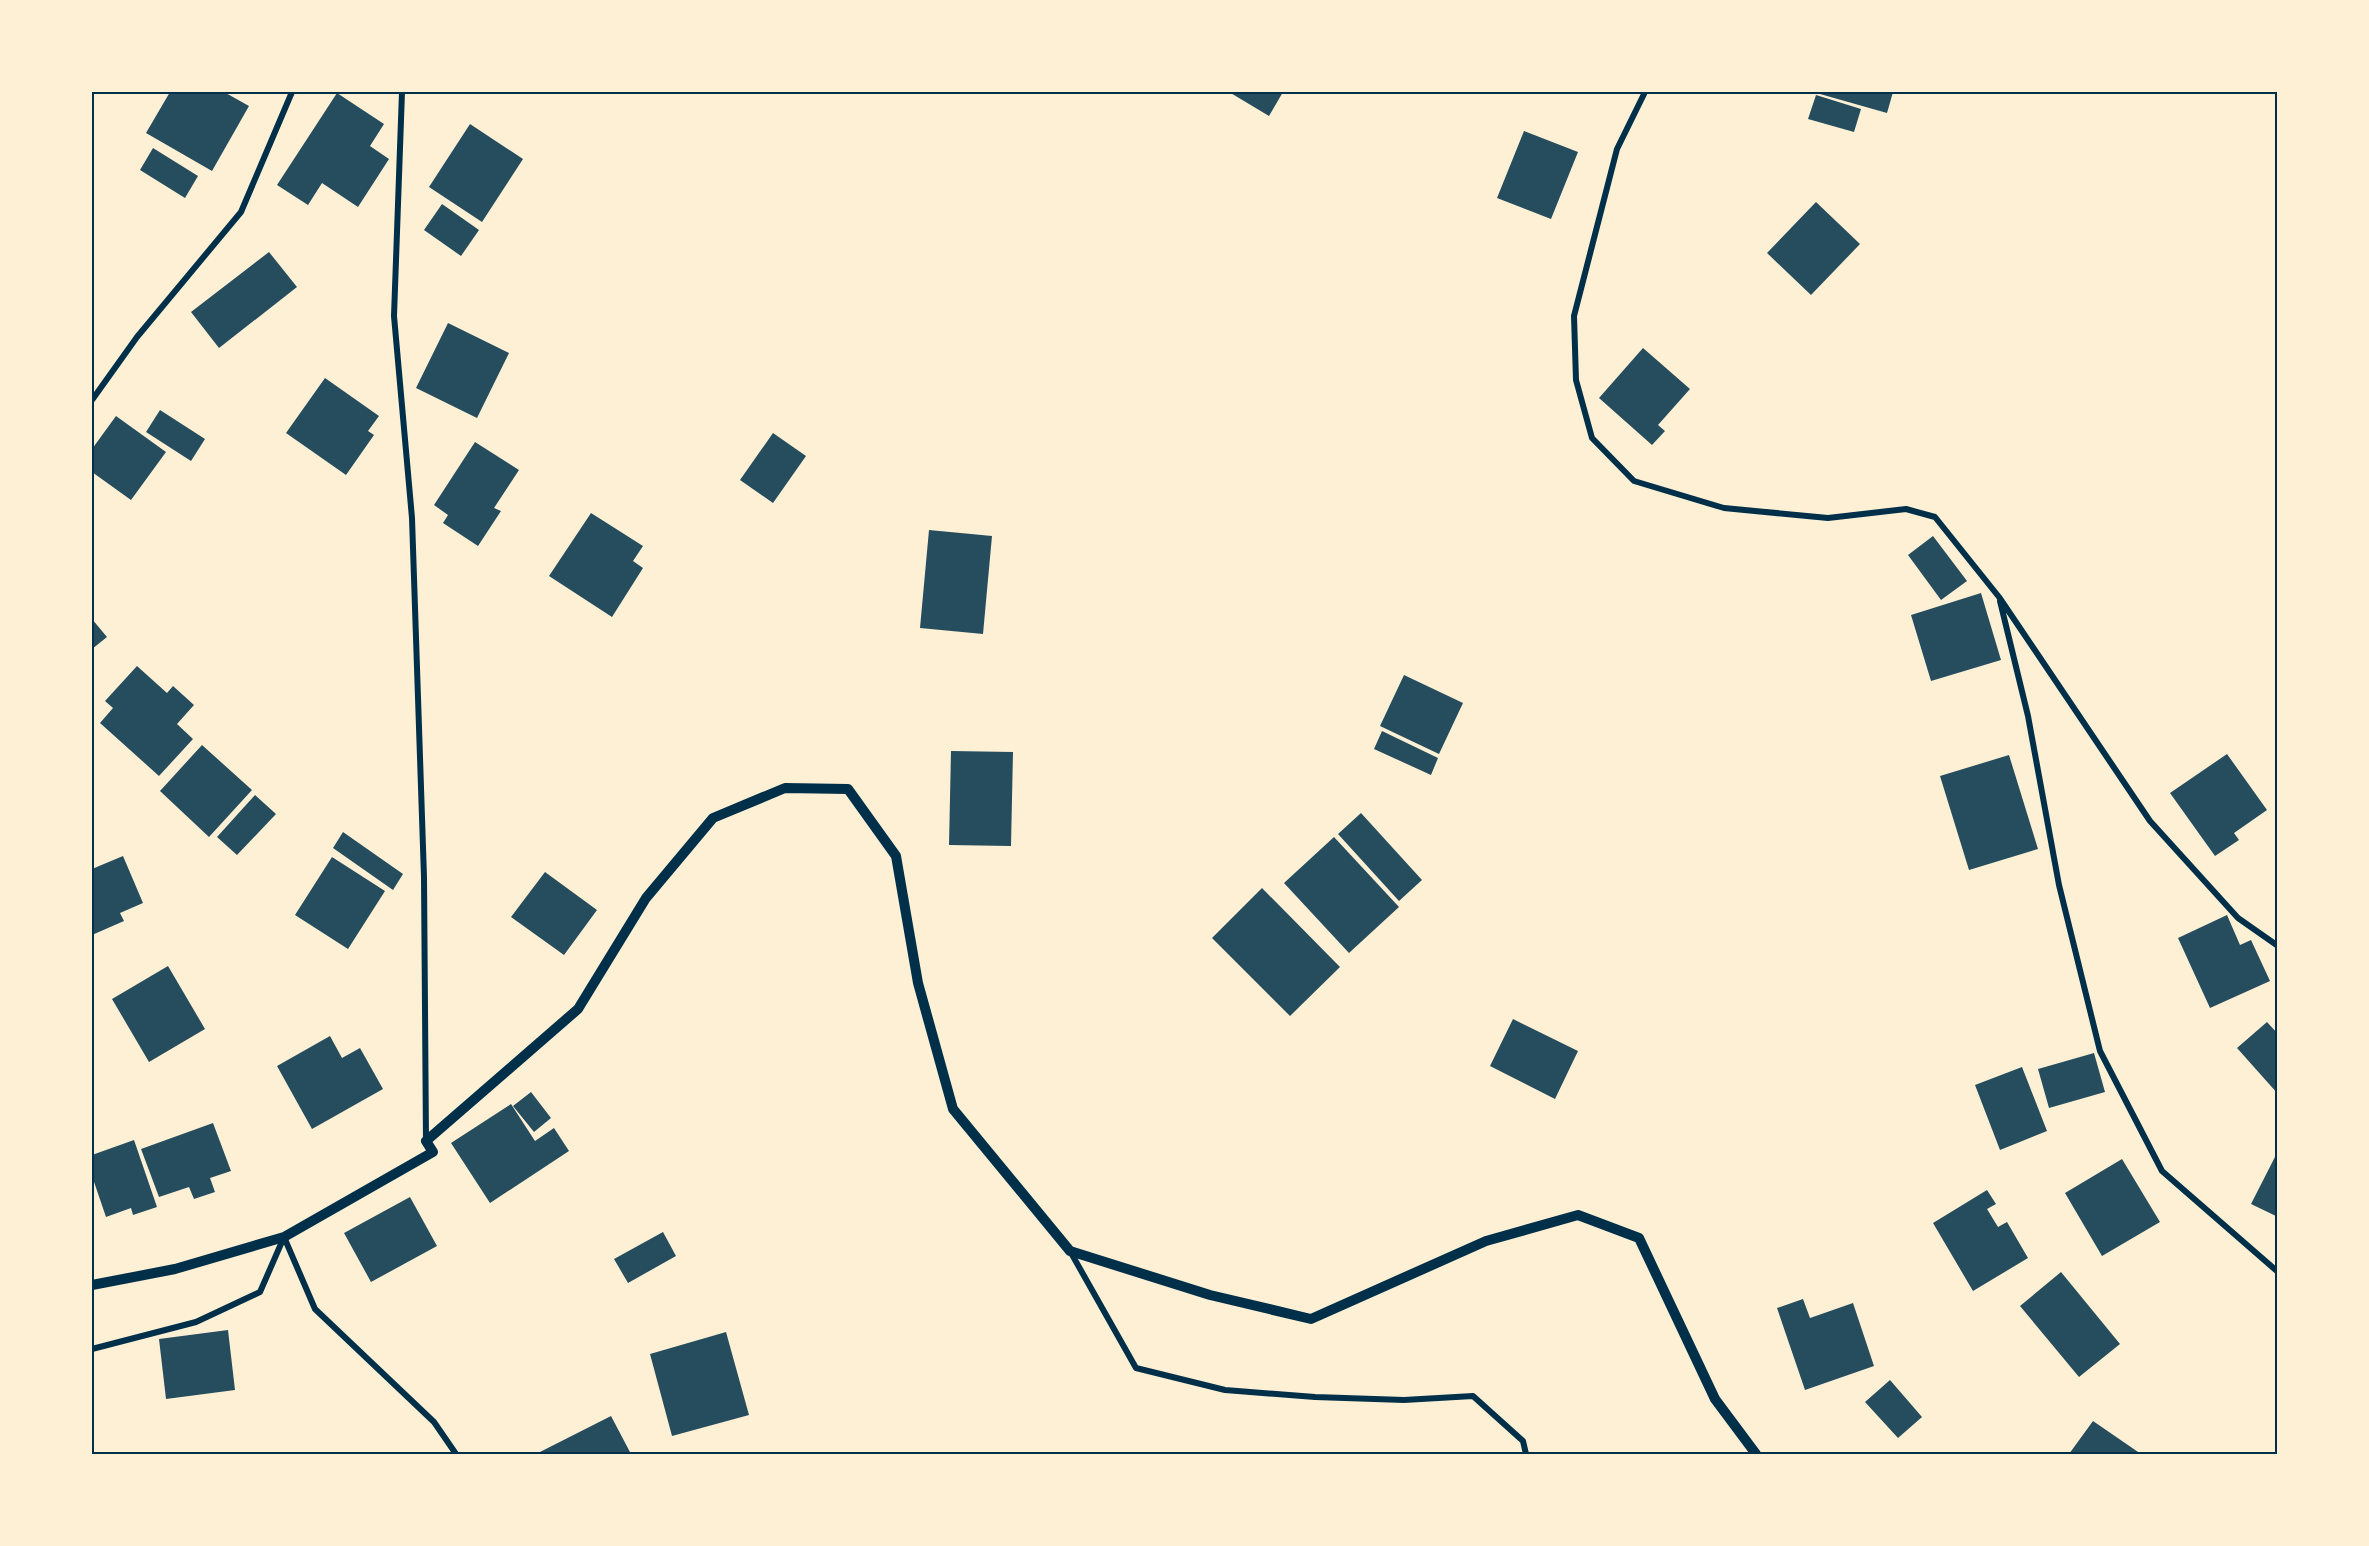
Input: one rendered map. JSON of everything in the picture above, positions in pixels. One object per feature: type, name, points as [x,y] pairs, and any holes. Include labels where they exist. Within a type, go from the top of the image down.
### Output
[{"type":"street","points":[[92,400],[137,337],[241,212],[292,92]]},
{"type":"street","points":[[92,1285],[175,1269],[284,1237],[433,1152],[426,1141],[424,877],[412,518],[394,316],[402,92]]},
{"type":"street","points":[[1645,92],[1617,149],[1574,316],[1575,380],[1592,438],[1634,481],[1724,508],[1828,518],[1906,509],[1935,517],[1999,597],[2150,821],[2238,918],[2277,946]]},
{"type":"street","points":[[1999,597],[2028,716],[2060,885],[2100,1051],[2162,1171],[2277,1272]]},
{"type":"street","points":[[426,1141],[578,1009],[646,898],[713,818],[785,788],[848,789],[896,856],[918,983],[953,1109],[1070,1251],[1136,1368],[1237,1391],[1404,1400],[1473,1396],[1523,1441],[1526,1455]]},
{"type":"street","points":[[1070,1251],[1210,1295],[1311,1318],[1486,1241],[1578,1215],[1639,1238],[1715,1399],[1756,1455]]},
{"type":"street","points":[[92,1349],[196,1322],[260,1292],[284,1237]]},
{"type":"street","points":[[284,1237],[315,1309],[434,1422],[456,1455]]},
{"type":"building","points":[[170,92],[224,92],[249,106],[212,171],[146,133]]},
{"type":"building","points":[[1229,92],[1283,92],[1269,116]]},
{"type":"building","points":[[1821,92],[1893,92],[1887,113],[1820,94]]},
{"type":"building","points":[[337,93],[384,124],[370,146],[389,159],[358,207],[322,183],[308,205],[277,185]]},
{"type":"building","points":[[1816,95],[1861,109],[1854,132],[1808,119]]},
{"type":"building","points":[[470,124],[523,159],[482,222],[429,187]]},
{"type":"building","points":[[1524,131],[1578,152],[1551,219],[1497,198]]},
{"type":"building","points":[[153,148],[198,176],[185,198],[140,170]]},
{"type":"building","points":[[1816,202],[1860,244],[1811,295],[1767,253]]},
{"type":"building","points":[[442,204],[479,230],[461,256],[424,230]]},
{"type":"building","points":[[269,252],[297,287],[219,348],[191,312]]},
{"type":"building","points":[[448,323],[509,353],[477,418],[416,388]]},
{"type":"building","points":[[1643,348],[1690,389],[1658,425],[1665,431],[1652,445],[1599,398]]},
{"type":"building","points":[[325,378],[379,416],[368,431],[374,435],[346,475],[286,433]]},
{"type":"building","points":[[160,410],[205,439],[191,461],[146,432]]},
{"type":"building","points":[[116,416],[166,452],[131,500],[92,472],[92,449]]},
{"type":"building","points":[[773,433],[806,456],[773,503],[740,480]]},
{"type":"building","points":[[475,442],[519,470],[494,508],[501,511],[478,546],[443,523],[448,515],[434,505]]},
{"type":"building","points":[[591,513],[643,546],[633,561],[643,568],[612,617],[549,576]]},
{"type":"building","points":[[929,530],[992,536],[983,634],[920,628]]},
{"type":"building","points":[[1933,536],[1967,581],[1941,600],[1908,555]]},
{"type":"building","points":[[1981,593],[2001,660],[1931,681],[1911,615]]},
{"type":"building","points":[[92,619],[107,637],[92,649]]},
{"type":"building","points":[[137,666],[167,693],[173,686],[194,705],[177,724],[193,739],[159,776],[100,723],[113,708],[105,701]]},
{"type":"building","points":[[1404,675],[1463,703],[1439,754],[1380,726]]},
{"type":"building","points":[[1382,731],[1438,758],[1431,775],[1374,749]]},
{"type":"building","points":[[202,745],[252,790],[209,837],[160,791]]},
{"type":"building","points":[[951,751],[1013,752],[1011,846],[949,845]]},
{"type":"building","points":[[2227,754],[2267,810],[2234,833],[2239,840],[2215,856],[2170,793]]},
{"type":"building","points":[[2009,755],[2038,849],[1969,870],[1940,776]]},
{"type":"building","points":[[255,795],[276,814],[237,855],[217,837]]},
{"type":"building","points":[[1361,813],[1422,880],[1399,901],[1338,834]]},
{"type":"building","points":[[343,832],[403,874],[393,890],[333,848]]},
{"type":"building","points":[[1334,837],[1399,907],[1349,953],[1284,883]]},
{"type":"building","points":[[123,856],[143,903],[120,913],[124,921],[92,935],[92,869]]},
{"type":"building","points":[[332,857],[385,891],[348,949],[295,915]]},
{"type":"building","points":[[545,872],[597,910],[564,955],[511,917]]},
{"type":"building","points":[[1262,888],[1340,967],[1290,1016],[1212,938]]},
{"type":"building","points":[[2227,915],[2240,945],[2251,940],[2270,981],[2210,1008],[2178,938]]},
{"type":"building","points":[[168,966],[205,1029],[149,1062],[112,999]]},
{"type":"building","points":[[1513,1019],[1578,1051],[1555,1099],[1490,1066]]},
{"type":"building","points":[[2267,1022],[2278,1034],[2278,1094],[2237,1048]]},
{"type":"building","points":[[330,1036],[342,1058],[360,1048],[383,1089],[312,1129],[277,1066]]},
{"type":"building","points":[[2094,1053],[2105,1092],[2049,1108],[2038,1069]]},
{"type":"building","points":[[2022,1067],[2047,1131],[2000,1150],[1975,1085]]},
{"type":"building","points":[[531,1092],[551,1118],[534,1132],[513,1106]]},
{"type":"building","points":[[511,1104],[535,1141],[554,1128],[569,1151],[490,1203],[451,1143]]},
{"type":"building","points":[[213,1123],[231,1171],[210,1178],[215,1192],[194,1199],[189,1187],[159,1197],[141,1149]]},
{"type":"building","points":[[134,1140],[157,1207],[133,1215],[131,1208],[106,1217],[92,1176],[92,1155]]},
{"type":"building","points":[[2278,1151],[2278,1217],[2251,1204]]},
{"type":"building","points":[[2122,1159],[2160,1222],[2102,1256],[2065,1193]]},
{"type":"building","points":[[1987,1190],[1996,1204],[1987,1209],[1998,1227],[2007,1222],[2028,1258],[1973,1291],[1933,1223]]},
{"type":"building","points":[[410,1197],[437,1246],[371,1282],[344,1233]]},
{"type":"building","points":[[663,1232],[676,1256],[628,1283],[614,1259]]},
{"type":"building","points":[[2061,1272],[2120,1344],[2079,1377],[2020,1306]]},
{"type":"building","points":[[1803,1299],[1810,1318],[1853,1303],[1874,1366],[1805,1390],[1777,1308]]},
{"type":"building","points":[[228,1330],[235,1390],[166,1399],[159,1339]]},
{"type":"building","points":[[726,1332],[749,1415],[672,1436],[650,1354]]},
{"type":"building","points":[[1890,1380],[1922,1417],[1898,1438],[1865,1402]]},
{"type":"building","points":[[611,1416],[631,1454],[536,1454]]},
{"type":"building","points":[[2093,1421],[2141,1454],[2069,1454]]}]
